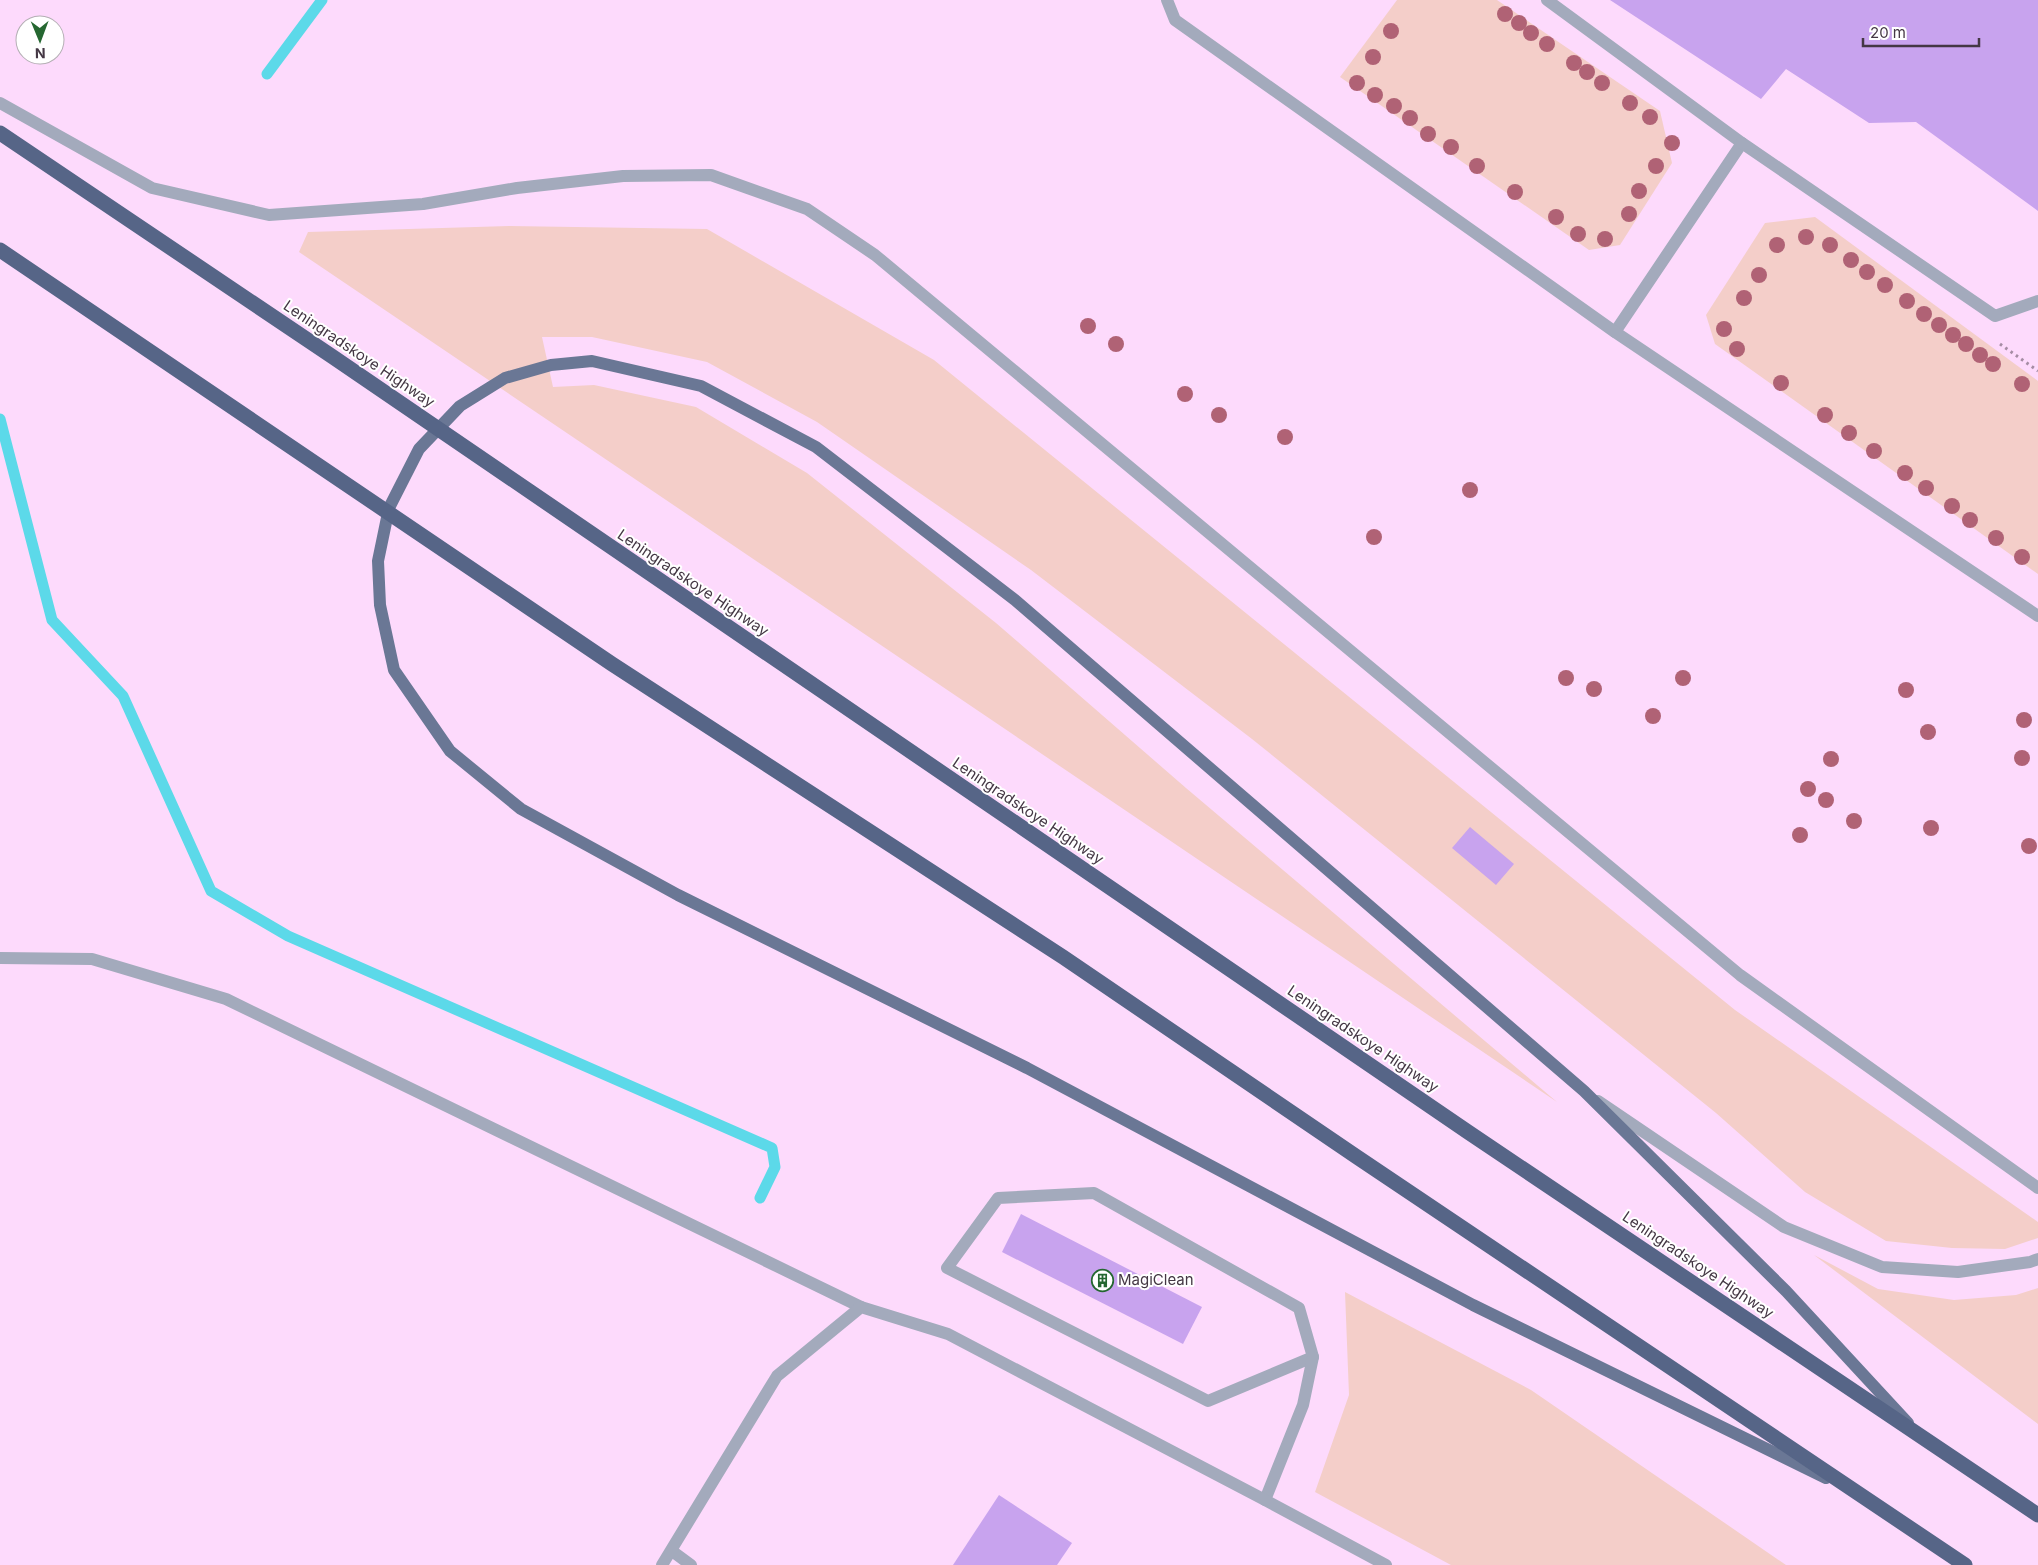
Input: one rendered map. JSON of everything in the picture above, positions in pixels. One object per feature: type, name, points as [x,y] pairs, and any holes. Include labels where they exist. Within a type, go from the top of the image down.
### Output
[{"type":"highway","name":"Leningradskoye Highway","points":[[0,133],[333,357],[1468,1132],[2038,1515]]},
{"type":"highway","points":[[0,250],[612,664],[1063,957],[1964,1565]]},
{"type":"main road","points":[[1860,1494],[1473,1305],[1027,1068],[678,895],[521,809],[450,751],[394,670],[380,605],[378,561],[389,508],[419,449],[460,406],[505,378],[551,365],[592,361],[702,386],[816,447],[1016,600],[1584,1091],[1786,1291],[1918,1434]]},
{"type":"street","points":[[1166,0],[1175,20],[1615,332],[2038,616]]},
{"type":"street","points":[[1546,0],[1742,143],[1995,316],[2038,301]]},
{"type":"street","points":[[0,103],[152,188],[269,215],[423,204],[517,188],[623,176],[710,175],[807,209],[875,255],[1740,975],[2038,1188]]},
{"type":"street","points":[[1615,332],[1742,143]]},
{"type":"street","points":[[0,958],[92,959],[226,998],[861,1307],[948,1334],[1386,1565]]},
{"type":"street","points":[[1584,1091],[1784,1227],[1882,1267],[1958,1272],[2038,1259]]},
{"type":"street","points":[[1265,1500],[1303,1405],[1313,1357],[1299,1308],[1094,1193],[998,1198],[947,1268],[1208,1400],[1313,1357]]},
{"type":"street","points":[[662,1565],[777,1376],[861,1307]]},
{"type":"street","points":[[672,1551],[690,1565]]},
{"type":"shaded area","points":[[1397,0],[1497,0],[1660,111],[1672,163],[1620,245],[1589,250],[1340,77]]},
{"type":"shaded area","points":[[1815,217],[2038,381],[2038,574],[1715,344],[1706,315],[1765,223]]},
{"type":"shaded area","points":[[509,226],[707,229],[934,360],[1735,1010],[2038,1222],[2038,1238],[2005,1249],[1952,1248],[1886,1241],[1805,1192],[1716,1113],[1252,739],[1031,570],[817,422],[707,362],[592,337],[542,337],[553,387],[594,385],[696,407],[807,473],[996,623],[1186,788],[1557,1102],[299,252],[308,232]]},
{"type":"shaded area","points":[[1814,1255],[1878,1289],[1954,1300],[2016,1295],[2038,1288],[2038,1424]]},
{"type":"shaded area","points":[[1345,1292],[1531,1390],[1786,1565],[1451,1565],[1315,1492],[1349,1395]]},
{"type":"building","points":[[1610,0],[2038,0],[2038,211],[1916,122],[1869,123],[1786,69],[1761,99]]},
{"type":"building","points":[[1470,827],[1514,864],[1496,885],[1452,848]]},
{"type":"building","name":"MagiClean","points":[[1021,1214],[1202,1307],[1183,1344],[1002,1252]]},
{"type":"building","points":[[999,1495],[1072,1543],[1057,1565],[953,1565]]},
{"type":"waterway","points":[[267,74],[322,0]]},
{"type":"waterway","points":[[0,419],[52,620],[123,696],[211,891],[288,936],[772,1148],[775,1167],[760,1198]]},
{"type":"place","name":"MagiClean","points":[[1102,1280]]}]
